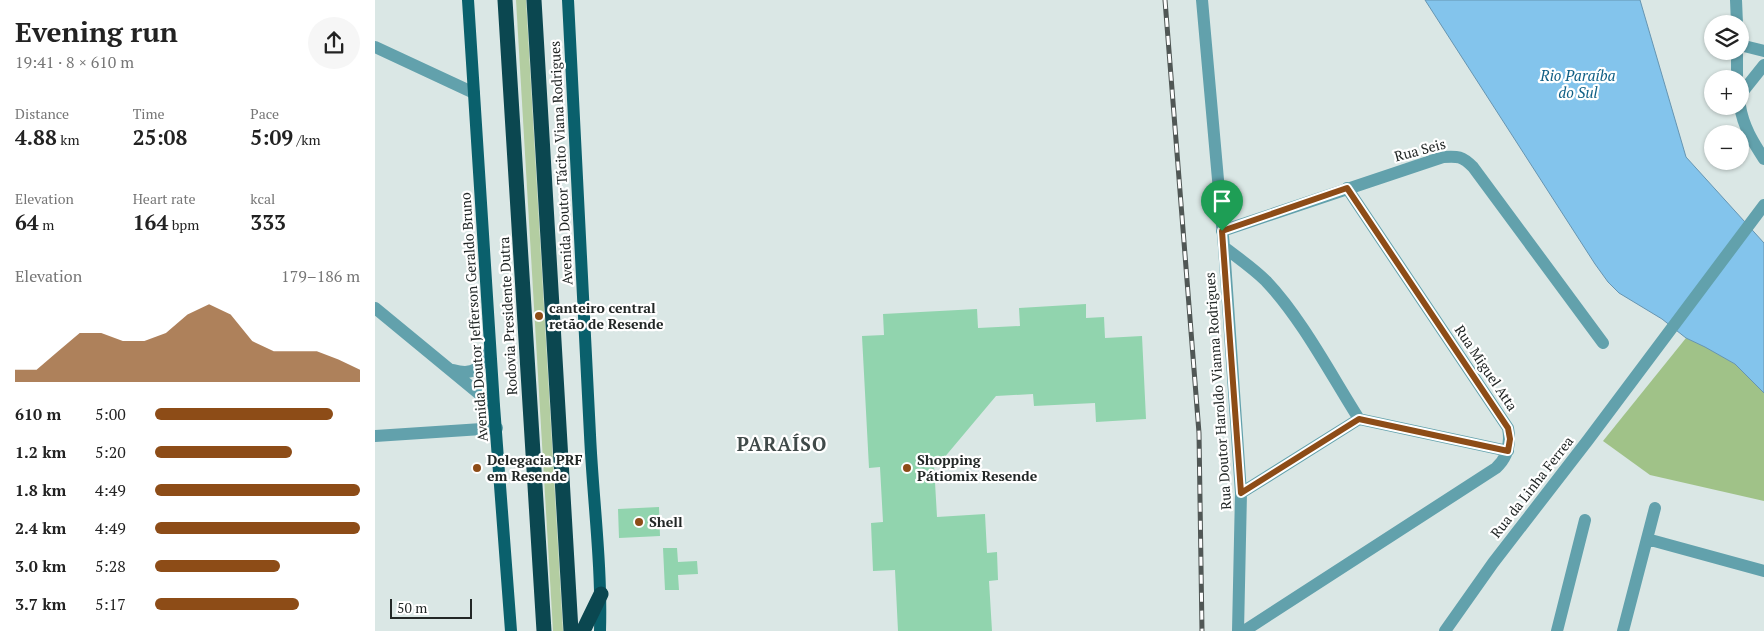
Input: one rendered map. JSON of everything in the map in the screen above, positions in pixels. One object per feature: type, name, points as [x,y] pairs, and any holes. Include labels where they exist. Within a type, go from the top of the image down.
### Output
[{"type":"highway","name":"Rodovia Presidente Dutra","points":[[505,0],[543,631]]},
{"type":"highway","points":[[534,0],[571,631]]},
{"type":"highway","points":[[583,631],[601,594]]},
{"type":"main road","name":"Avenida Doutor Jefferson Geraldo Bruno","points":[[468,0],[490,349],[511,631]]},
{"type":"main road","name":"Avenida Doutor Tácito Viana Rodrigues","points":[[568,0],[581,224],[591,461],[601,594],[600,631]]},
{"type":"main road","name":"Avenida Doutor Tácito Viana Rodrigues","points":[[601,594],[608,631]]},
{"type":"street","name":"Rua Doutor Haroldo Vianna Rodrigues","points":[[1202,0],[1224,247],[1241,493],[1238,631]]},
{"type":"street","points":[[1736,0],[1737,15]]},
{"type":"street","points":[[375,47],[474,93]]},
{"type":"street","points":[[1749,47],[1764,51]]},
{"type":"street","points":[[1749,84],[1764,65]]},
{"type":"street","points":[[1741,115],[1753,143],[1764,159]]},
{"type":"street","name":"Rua Seis","points":[[1222,231],[1443,157],[1456,156],[1464,158],[1473,166],[1603,343]]},
{"type":"street","name":"Rua Miguel Atta","points":[[1347,188],[1508,428],[1510,439],[1508,451]]},
{"type":"street","name":"Rua da Linha Ferrea","points":[[1445,631],[1493,563],[1646,364],[1764,205]]},
{"type":"street","points":[[1224,247],[1246,263],[1266,282],[1294,316],[1359,419]]},
{"type":"street","points":[[375,308],[494,406]]},
{"type":"street","points":[[451,370],[464,374],[474,372],[486,359],[490,349]]},
{"type":"street","points":[[1241,493],[1359,419],[1508,451],[1503,462],[1496,468],[1244,631]]},
{"type":"street","points":[[375,436],[497,428]]},
{"type":"street","points":[[1623,631],[1655,508]]},
{"type":"street","points":[[1557,631],[1585,520]]},
{"type":"street","points":[[1647,539],[1764,571]]},
{"type":"green space","name":"canteiro central retão de Resende","points":[[516,0],[526,0],[563,631],[553,631]]},
{"type":"green space","points":[[1686,338],[1705,346],[1735,364],[1764,393],[1764,501],[1650,475],[1603,441]]},
{"type":"water","name":"Rio Paraíba do Sul","points":[[1425,0],[1640,0],[1686,157],[1764,243],[1764,393],[1735,364],[1686,338],[1662,319],[1619,293],[1608,282]]},
{"type":"building","name":"Shopping Pátiomix Resende","points":[[1086,304],[1086,318],[1104,317],[1105,338],[1142,336],[1146,419],[1096,422],[1095,403],[1034,406],[1033,394],[996,396],[938,465],[934,465],[937,517],[985,514],[987,553],[997,552],[998,580],[989,581],[992,631],[898,631],[895,570],[873,571],[871,523],[883,522],[880,467],[869,468],[862,336],[884,335],[883,314],[977,309],[978,328],[1020,326],[1019,308]]},
{"type":"building","name":"Shell","points":[[659,507],[660,536],[619,538],[618,509]]},
{"type":"building","name":"Shell","points":[[663,548],[677,548],[678,562],[697,561],[698,574],[678,575],[679,590],[665,590]]},
{"type":"railway","points":[[1165,0],[1199,433],[1202,631]]},
{"type":"place","name":"canteiro central retão de Resende","points":[[539,316]]},
{"type":"place","name":"Delegacia PRF em Resende","points":[[477,468]]},
{"type":"place","name":"Shopping Pátiomix Resende","points":[[907,468]]},
{"type":"place","name":"Shell","points":[[639,522]]},
{"type":"district","name":"PARAÍSO","points":[[782,444]]},
{"type":"route","points":[[1347,188],[1508,428],[1510,439],[1508,451],[1359,419],[1241,493],[1222,231],[1347,188]]}]
